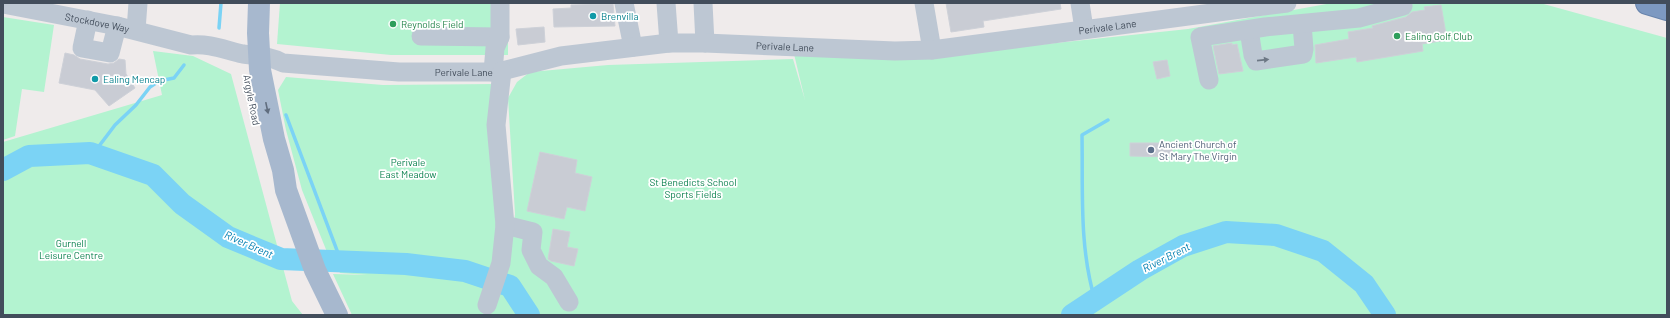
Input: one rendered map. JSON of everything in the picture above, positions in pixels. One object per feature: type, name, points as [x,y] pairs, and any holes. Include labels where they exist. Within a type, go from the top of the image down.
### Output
[{"type":"highway","points":[[1647,3],[1667,9]]},
{"type":"main road","name":"Argyle Road","points":[[246,3],[243,32],[252,62]]},
{"type":"main road","name":"Argyle Road","points":[[258,3],[252,62],[251,102],[260,141],[272,172],[286,190],[315,270],[337,315]]},
{"type":"street","points":[[136,30],[138,3]]},
{"type":"street","points":[[487,305],[501,263],[505,225],[496,124],[497,71],[495,48],[500,37],[500,3]]},
{"type":"street","points":[[624,3],[632,36],[633,47]]},
{"type":"street","points":[[666,3],[669,43]]},
{"type":"street","points":[[703,3],[705,43]]},
{"type":"street","points":[[924,3],[932,50]]},
{"type":"street","points":[[1080,3],[1084,29]]},
{"type":"street","name":"Perivale Lane","points":[[252,62],[272,70],[278,68],[283,63],[399,72],[497,71],[560,56],[669,43],[705,43],[835,50],[932,50],[1084,29],[1161,11],[1287,3]]},
{"type":"street","points":[[1209,80],[1200,37],[1359,18],[1403,6],[1402,3]]},
{"type":"street","name":"Stockdove Way","points":[[3,4],[136,30],[191,45],[200,53],[252,62]]},
{"type":"street","points":[[88,20],[82,48],[110,52],[117,26]]},
{"type":"street","points":[[1249,30],[1253,55],[1256,60],[1289,57],[1303,54],[1302,24]]},
{"type":"street","points":[[421,36],[500,37]]},
{"type":"street","points":[[505,225],[533,232],[531,250],[536,261],[539,266],[554,277],[569,302]]},
{"type":"green space","name":"Reynolds Field","points":[[280,3],[508,3],[508,55],[391,55],[277,44]]},
{"type":"green space","points":[[1332,3],[1540,3],[1667,38],[1667,315],[352,315],[333,274],[367,275],[340,273],[331,252],[327,252],[302,190],[286,130],[278,90],[286,77],[383,85],[494,84],[509,267],[515,214],[508,98],[517,82],[530,72],[608,65],[793,59],[805,100],[794,54],[981,51],[1188,29]]},
{"type":"green space","points":[[3,17],[54,25],[44,92],[22,89],[15,136],[3,140]]},
{"type":"green space","name":"Gurnell Leisure Centre","points":[[153,51],[193,56],[231,74],[292,301],[303,315],[3,315],[3,142],[162,95]]},
{"type":"building","points":[[946,3],[1060,3],[1061,9],[983,21],[984,27],[951,32]]},
{"type":"building","name":"Brenvilla","points":[[613,4],[615,26],[554,27],[553,9],[571,8],[571,5]]},
{"type":"building","name":"Ealing Golf Club","points":[[1441,5],[1447,40],[1422,44],[1423,51],[1357,62],[1356,57],[1316,63],[1315,45],[1349,39],[1348,32],[1373,28],[1372,26],[1406,17],[1412,12],[1425,10],[1424,7]]},
{"type":"building","points":[[544,27],[545,42],[518,45],[516,29]]},
{"type":"building","points":[[1232,43],[1232,45],[1237,44],[1243,71],[1219,74],[1213,46]]},
{"type":"building","name":"Ealing Mencap","points":[[65,53],[74,55],[80,59],[108,64],[114,63],[119,59],[125,60],[126,74],[135,88],[109,106],[95,90],[59,83]]},
{"type":"building","points":[[1167,60],[1170,76],[1157,79],[1153,62]]},
{"type":"building","name":"Ancient Church of St Mary The Virgin","points":[[1130,143],[1172,143],[1172,157],[1130,156]]},
{"type":"building","points":[[540,152],[577,160],[575,173],[592,177],[585,211],[567,207],[564,219],[527,211]]},
{"type":"building","points":[[553,229],[570,232],[567,247],[578,249],[574,266],[548,259]]},
{"type":"waterway","points":[[219,28],[221,3]]},
{"type":"waterway","points":[[93,154],[115,125],[136,105],[150,87],[159,81],[174,78],[184,65]]},
{"type":"waterway","points":[[286,115],[341,261]]},
{"type":"waterway","points":[[1095,300],[1086,260],[1084,239],[1082,135],[1108,120]]},
{"type":"waterway","name":"River Brent","points":[[3,170],[29,156],[90,153],[153,175],[182,204],[228,237],[281,259],[406,264],[465,271],[510,286],[529,315]]},
{"type":"waterway","name":"River Brent","points":[[1072,315],[1140,270],[1183,246],[1226,232],[1276,235],[1323,251],[1364,284],[1385,315]]},
{"type":"place","name":"Brenvilla","points":[[593,16]]},
{"type":"place","name":"Reynolds Field","points":[[393,24]]},
{"type":"place","name":"Ealing Golf Club","points":[[1397,36]]},
{"type":"place","name":"Ealing Mencap","points":[[95,79]]},
{"type":"place","name":"Ancient Church of St Mary The Virgin","points":[[1151,150]]},
{"type":"park label","name":"Perivale East Meadow","points":[[408,168]]},
{"type":"park label","name":"St Benedicts School Sports Fields","points":[[693,188]]}]
